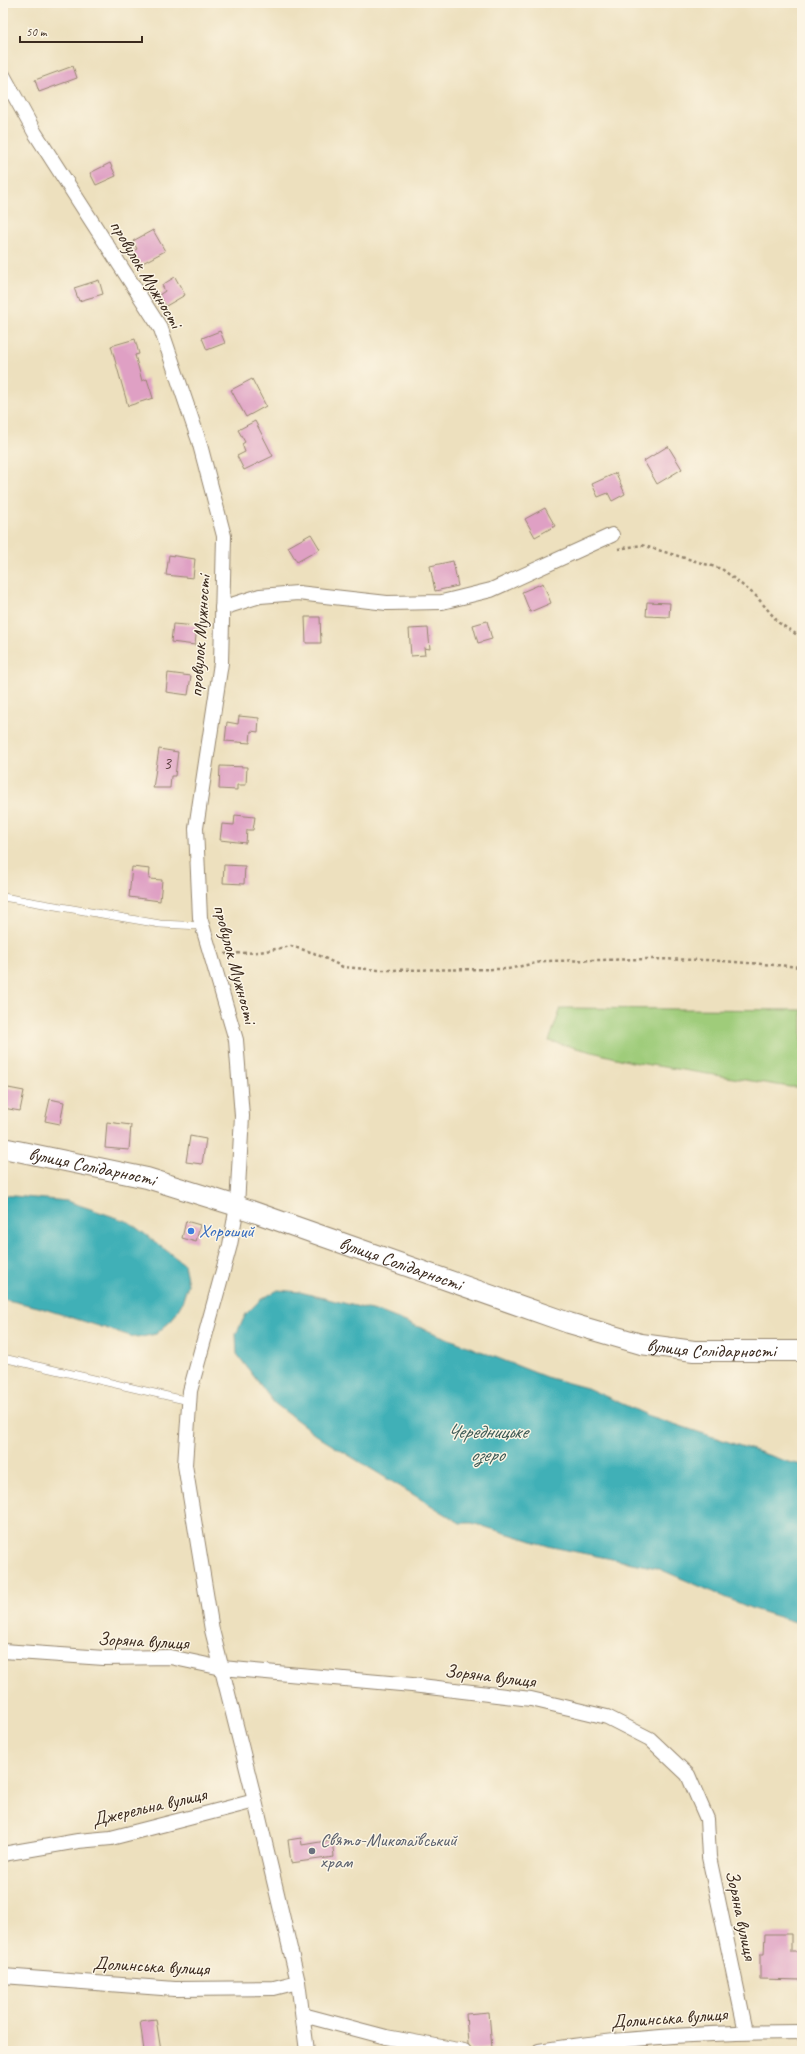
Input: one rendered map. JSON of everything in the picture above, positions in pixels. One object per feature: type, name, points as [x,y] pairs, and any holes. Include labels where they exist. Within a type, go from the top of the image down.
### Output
[{"type":"main road","name":"вулиця Солідарності","points":[[3,1148],[147,1178],[237,1206],[569,1323],[641,1344],[694,1351],[802,1351]]},
{"type":"street","name":"провулок Мужності","points":[[3,75],[35,133],[161,329],[199,440],[224,536],[221,663],[196,828],[200,918],[236,1040],[242,1116],[237,1206],[230,1245],[190,1391],[185,1465],[212,1630],[298,1982],[307,2051]]},
{"type":"street","points":[[222,608],[260,596],[298,593],[387,603],[442,602],[491,590],[612,536]]},
{"type":"street","name":"Зоряна вулиця","points":[[3,1651],[104,1658],[170,1657],[222,1668],[381,1682],[531,1699],[607,1717],[650,1739],[688,1775],[707,1819],[709,1857],[746,2032]]},
{"type":"street","name":"Джерельна вулиця","points":[[3,1854],[78,1841],[111,1838],[255,1801]]},
{"type":"street","name":"Долинська вулиця","points":[[3,1976],[175,1989],[274,1988],[298,1982]]},
{"type":"street","points":[[303,2015],[386,2037],[464,2051]]},
{"type":"street","name":"Долинська вулиця","points":[[539,2051],[585,2043],[746,2032],[802,2032]]},
{"type":"lane","points":[[3,897],[160,924],[202,926]]},
{"type":"lane","points":[[3,1358],[189,1401]]},
{"type":"path","points":[[616,550],[641,545],[722,569],[756,596],[779,623],[802,638]]},
{"type":"path","points":[[211,955],[260,952],[291,946],[314,953],[343,967],[378,970],[478,968],[508,969],[545,961],[649,959],[708,960],[802,967]]},
{"type":"green space","points":[[561,1008],[802,1010],[802,1087],[790,1087],[632,1062],[549,1041]]},
{"type":"water","points":[[3,1195],[67,1201],[129,1222],[184,1264],[188,1284],[182,1303],[172,1320],[156,1334],[137,1338],[38,1307],[3,1299]]},
{"type":"water","name":"Чередницьке озеро","points":[[278,1290],[300,1292],[383,1313],[546,1377],[587,1388],[647,1415],[802,1465],[802,1624],[753,1609],[657,1568],[552,1547],[472,1523],[460,1523],[322,1439],[274,1403],[237,1354],[236,1334],[246,1314],[260,1300]]},
{"type":"building","points":[[73,66],[77,78],[39,92],[35,80]]},
{"type":"building","points":[[110,163],[116,176],[96,185],[90,173]]},
{"type":"building","points":[[153,230],[165,251],[139,265],[131,252],[137,249],[133,241]]},
{"type":"building","points":[[175,277],[185,295],[166,306],[159,295],[165,291],[162,285]]},
{"type":"building","points":[[99,280],[103,294],[79,301],[74,288]]},
{"type":"building","points":[[220,331],[225,343],[207,350],[202,338]]},
{"type":"building","points":[[135,339],[139,354],[135,355],[142,381],[147,379],[153,398],[128,406],[111,346]]},
{"type":"building","points":[[252,379],[266,406],[246,417],[231,390]]},
{"type":"building","points":[[255,421],[273,456],[244,470],[237,456],[245,452],[242,444],[245,442],[238,430]]},
{"type":"building","points":[[668,446],[682,469],[657,484],[644,461]]},
{"type":"building","points":[[616,473],[625,494],[612,501],[608,493],[598,497],[592,484]]},
{"type":"building","points":[[545,508],[555,526],[535,537],[525,519]]},
{"type":"building","points":[[311,534],[320,549],[297,562],[288,547]]},
{"type":"building","points":[[169,555],[195,559],[193,578],[166,575]]},
{"type":"building","points":[[453,561],[458,586],[435,591],[430,566]]},
{"type":"building","points":[[543,583],[551,603],[530,612],[522,592]]},
{"type":"building","points":[[647,602],[670,603],[669,617],[646,616]]},
{"type":"building","points":[[305,617],[320,617],[321,643],[306,643]]},
{"type":"building","points":[[487,621],[492,639],[478,643],[473,625]]},
{"type":"building","points":[[173,624],[197,626],[195,645],[171,642]]},
{"type":"building","points":[[428,628],[430,649],[424,648],[425,655],[411,656],[409,629]]},
{"type":"building","points":[[168,673],[191,676],[188,695],[166,692]]},
{"type":"building","points":[[239,716],[259,718],[258,732],[251,731],[250,743],[225,741],[227,722],[238,724]]},
{"type":"building","points":[[159,749],[178,752],[175,776],[171,776],[170,788],[153,788]]},
{"type":"building","points":[[220,766],[247,767],[246,785],[237,785],[237,790],[219,789]]},
{"type":"building","points":[[235,815],[255,817],[253,830],[247,830],[246,843],[220,840],[222,824],[234,825]]},
{"type":"building","points":[[224,865],[245,866],[244,884],[223,883]]},
{"type":"building","points":[[132,867],[150,869],[149,879],[162,880],[160,901],[129,897]]},
{"type":"building","points":[[3,1087],[24,1091],[20,1111],[3,1108]]},
{"type":"building","points":[[50,1099],[64,1102],[60,1124],[45,1121]]},
{"type":"building","points":[[107,1122],[131,1125],[129,1150],[105,1148]]},
{"type":"building","points":[[190,1136],[206,1139],[202,1164],[186,1162]]},
{"type":"building","name":"Хороший","points":[[186,1221],[200,1225],[196,1242],[182,1238]]},
{"type":"building","name":"Свято-Миколаївський храм","points":[[301,1838],[302,1845],[332,1840],[334,1857],[291,1863],[288,1840]]},
{"type":"building","points":[[765,1934],[791,1934],[791,1952],[802,1952],[802,1980],[760,1979],[760,1954],[764,1954]]},
{"type":"building","points":[[489,2012],[492,2048],[472,2050],[468,2044],[466,2014]]},
{"type":"building","points":[[156,2019],[161,2051],[144,2051],[140,2021]]},
{"type":"place","name":"Хороший","points":[[191,1231]]},
{"type":"place","name":"Свято-Миколаївський храм","points":[[312,1851]]}]
